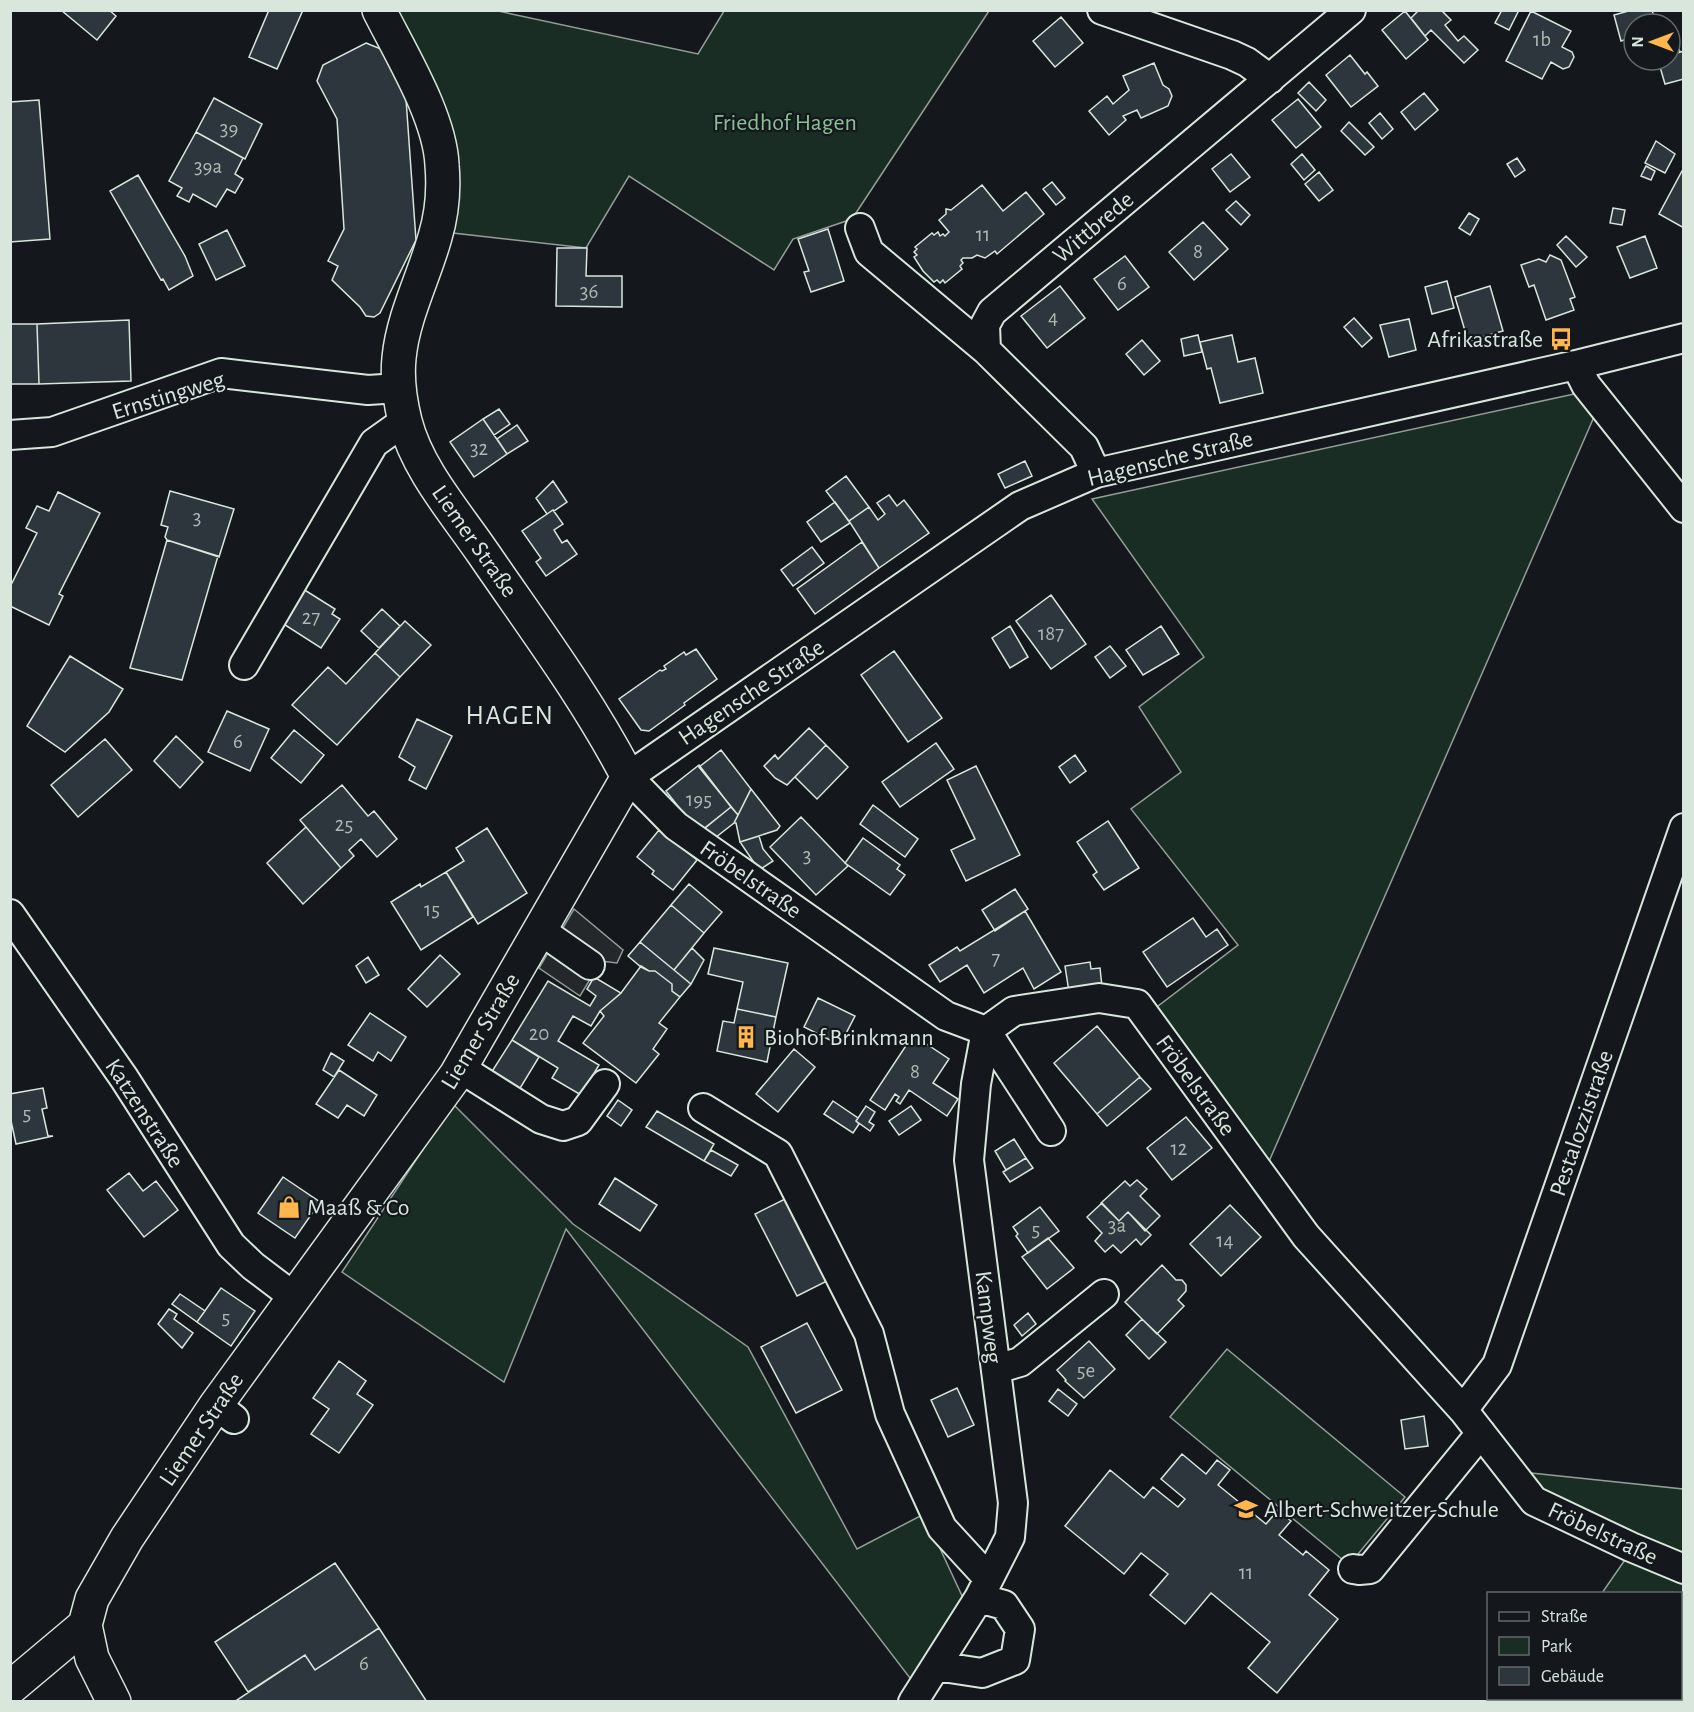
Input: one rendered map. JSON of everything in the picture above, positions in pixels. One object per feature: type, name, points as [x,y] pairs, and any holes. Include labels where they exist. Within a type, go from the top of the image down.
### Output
[{"type":"main road","name":"Liemer Straße","points":[[85,1625],[92,1599],[127,1538],[225,1412],[272,1339],[294,1297],[460,1068],[628,777],[611,744],[538,633],[430,476],[405,422],[399,387],[399,359],[404,329],[436,235],[442,199],[442,163],[434,129],[421,96],[379,10]]},
{"type":"main road","points":[[10,1688],[85,1625],[92,1658],[114,1701]]},
{"type":"street","points":[[1102,10],[1232,55],[1247,62],[1270,79]]},
{"type":"street","name":"Wittbrede","points":[[986,350],[985,325],[992,312],[1351,10]]},
{"type":"street","points":[[860,228],[869,252],[986,350],[1084,447],[1096,473]]},
{"type":"street","name":"Hagensche Straße","points":[[628,777],[1020,506],[1096,473],[1576,366],[1683,338]]},
{"type":"street","points":[[1576,366],[1586,385],[1683,508]]},
{"type":"street","name":"Ernstingweg","points":[[10,435],[52,432],[221,373],[368,390],[399,387]]},
{"type":"street","points":[[244,665],[374,443],[405,422]]},
{"type":"street","name":"Fröbelstraße","points":[[628,777],[676,826],[946,1016],[986,1030],[1014,1011],[1100,998],[1137,1004],[1306,1236],[1463,1410],[1534,1501],[1683,1569]]},
{"type":"street","name":"Pestalozzistraße","points":[[1463,1410],[1497,1365],[1683,828]]},
{"type":"street","name":"Katzenstraße","points":[[10,914],[124,1078],[231,1245],[253,1266],[294,1297]]},
{"type":"street","points":[[540,930],[590,965]]},
{"type":"street","points":[[986,1030],[1051,1131]]},
{"type":"street","name":"Kampweg","points":[[913,1701],[983,1588],[1010,1536],[1013,1503],[969,1160],[976,1084],[986,1030]]},
{"type":"street","points":[[460,1068],[542,1119],[563,1126],[578,1121],[605,1084]]},
{"type":"street","points":[[703,1108],[778,1154],[868,1334],[890,1414],[942,1528],[983,1588],[1004,1605],[1020,1629],[1015,1660],[982,1673],[936,1666]]},
{"type":"street","points":[[996,1369],[1020,1362],[1104,1294]]},
{"type":"street","points":[[1353,1569],[1370,1569],[1481,1433]]},
{"type":"green space","name":"Friedhof Hagen","points":[[393,11],[498,11],[698,54],[724,11],[989,11],[852,219],[793,239],[774,270],[629,176],[586,248],[453,233],[449,158]]},
{"type":"green space","points":[[1574,394],[1597,410],[1267,1166],[1141,1019],[1238,945],[1131,809],[1181,772],[1139,707],[1204,657],[1092,499]]},
{"type":"green space","points":[[453,1104],[573,1224],[748,1347],[857,1549],[924,1514],[963,1598],[913,1682],[566,1229],[504,1382],[342,1272]]},
{"type":"green space","points":[[1227,1349],[1405,1497],[1349,1565],[1170,1417]]},
{"type":"green space","points":[[1522,1472],[1683,1489],[1683,1561],[1542,1496]]},
{"type":"green space","points":[[1629,1554],[1683,1577],[1683,1701],[1528,1702],[1529,1700],[1682,1700],[1682,1592],[1603,1592]]},
{"type":"shaded area","points":[[574,909],[623,950],[617,963],[601,961],[580,996],[539,968]]},
{"type":"building","points":[[61,10],[109,10],[116,16],[97,40]]},
{"type":"building","points":[[269,10],[303,10],[277,69],[249,57]]},
{"type":"building","points":[[1419,10],[1441,10],[1451,20],[1445,25],[1458,41],[1464,36],[1478,50],[1464,63],[1431,30],[1425,36],[1411,18]]},
{"type":"building","points":[[1502,10],[1519,10],[1509,30],[1495,23]]},
{"type":"building","points":[[1652,10],[1653,12],[1625,12]]},
{"type":"building","points":[[1405,11],[1428,40],[1406,59],[1382,30]]},
{"type":"building","points":[[1531,11],[1571,31],[1562,47],[1572,52],[1574,57],[1569,67],[1563,69],[1551,62],[1542,79],[1506,61]]},
{"type":"building","points":[[1622,13],[1621,41],[1614,15]]},
{"type":"building","points":[[1061,17],[1083,43],[1055,67],[1033,41]]},
{"type":"building","points":[[366,43],[381,49],[406,99],[416,240],[380,313],[374,317],[366,316],[360,307],[332,280],[338,266],[328,261],[344,229],[337,119],[317,81],[323,65]]},
{"type":"building","points":[[1684,51],[1684,79],[1665,84],[1662,72],[1682,72],[1682,52]]},
{"type":"building","points":[[1350,55],[1378,86],[1351,107],[1326,75]]},
{"type":"building","points":[[1154,63],[1163,85],[1169,89],[1172,96],[1168,106],[1141,118],[1137,110],[1123,116],[1126,120],[1109,135],[1089,111],[1107,96],[1113,104],[1129,90],[1123,76]]},
{"type":"building","points":[[1309,82],[1326,100],[1316,111],[1298,93]]},
{"type":"building","points":[[1424,93],[1438,110],[1415,130],[1401,112]]},
{"type":"building","points":[[214,98],[262,124],[245,159],[196,132]]},
{"type":"building","points":[[1298,99],[1321,127],[1296,148],[1272,120]]},
{"type":"building","points":[[39,100],[50,239],[10,242],[10,102]]},
{"type":"building","points":[[1380,113],[1393,129],[1382,139],[1369,123]]},
{"type":"building","points":[[1349,122],[1374,147],[1365,155],[1341,131]]},
{"type":"building","points":[[196,132],[243,158],[235,174],[243,179],[235,193],[227,189],[216,207],[193,194],[189,202],[177,196],[182,188],[169,181]]},
{"type":"building","points":[[1656,141],[1675,154],[1665,173],[1645,163]]},
{"type":"building","points":[[1231,154],[1250,177],[1230,192],[1212,169]]},
{"type":"building","points":[[1302,154],[1315,170],[1304,180],[1291,164]]},
{"type":"building","points":[[1517,158],[1525,170],[1515,177],[1507,164]]},
{"type":"building","points":[[1646,166],[1655,171],[1651,180],[1641,176]]},
{"type":"building","points":[[1682,171],[1684,172],[1684,228],[1659,214]]},
{"type":"building","points":[[1319,172],[1333,190],[1319,201],[1305,184]]},
{"type":"building","points":[[138,175],[185,256],[193,276],[169,290],[110,191]]},
{"type":"building","points":[[1052,182],[1065,198],[1056,205],[1043,189]]},
{"type":"building","points":[[982,185],[1003,211],[1026,192],[1044,214],[997,254],[995,251],[985,258],[977,255],[972,258],[963,258],[960,266],[962,269],[945,283],[943,280],[940,283],[937,280],[934,282],[914,257],[917,255],[914,252],[917,249],[915,247],[932,233],[934,235],[938,232],[940,236],[943,234],[945,236],[949,232],[939,220],[946,214],[946,209],[951,210]]},
{"type":"building","points":[[1236,201],[1250,215],[1241,225],[1226,210]]},
{"type":"building","points":[[1613,208],[1625,210],[1622,225],[1610,223]]},
{"type":"building","points":[[1469,213],[1479,219],[1470,235],[1459,228]]},
{"type":"building","points":[[1203,222],[1228,249],[1194,280],[1169,252]]},
{"type":"building","points":[[828,229],[844,281],[811,292],[804,272],[809,271],[798,239]]},
{"type":"building","points":[[227,230],[245,266],[216,280],[199,244]]},
{"type":"building","points":[[1566,236],[1587,257],[1576,267],[1557,245]]},
{"type":"building","points":[[1645,236],[1657,268],[1630,278],[1617,247]]},
{"type":"building","points":[[557,248],[587,248],[586,276],[622,276],[622,307],[556,306]]},
{"type":"building","points":[[1550,255],[1561,260],[1575,297],[1570,299],[1574,310],[1546,320],[1534,285],[1529,287],[1521,265],[1539,259],[1546,262]]},
{"type":"building","points":[[1125,256],[1149,287],[1118,310],[1094,279]]},
{"type":"building","points":[[1447,281],[1454,308],[1432,314],[1425,287]]},
{"type":"building","points":[[1060,286],[1085,318],[1047,348],[1021,316]]},
{"type":"building","points":[[1490,286],[1503,331],[1468,341],[1455,297]]},
{"type":"building","points":[[1354,318],[1372,338],[1362,347],[1344,327]]},
{"type":"building","points":[[1409,319],[1416,350],[1389,357],[1380,325]]},
{"type":"building","points":[[129,320],[131,381],[39,384],[37,324]]},
{"type":"building","points":[[10,324],[37,324],[39,384],[10,384]]},
{"type":"building","points":[[1198,335],[1202,352],[1184,356],[1181,339]]},
{"type":"building","points":[[1232,335],[1238,362],[1255,358],[1263,393],[1220,403],[1211,368],[1207,369],[1200,342]]},
{"type":"building","points":[[1142,340],[1160,361],[1144,375],[1126,354]]},
{"type":"building","points":[[499,409],[510,424],[494,435],[483,419]]},
{"type":"building","points":[[483,419],[507,454],[474,477],[450,442]]},
{"type":"building","points":[[517,425],[528,441],[507,454],[497,439]]},
{"type":"building","points":[[1025,461],[1032,476],[1005,488],[998,474]]},
{"type":"building","points":[[846,476],[869,507],[849,521],[826,491]]},
{"type":"building","points":[[553,481],[567,502],[547,514],[536,498]]},
{"type":"building","points":[[170,491],[234,509],[219,557],[167,540],[165,537],[168,527],[161,525]]},
{"type":"building","points":[[58,492],[100,513],[59,594],[63,596],[49,625],[10,606],[10,587],[37,533],[26,528],[37,506],[49,511]]},
{"type":"building","points":[[889,495],[897,506],[904,500],[929,533],[879,568],[849,521],[869,507],[878,520],[885,514],[877,503]]},
{"type":"building","points":[[835,502],[850,523],[821,542],[807,522]]},
{"type":"building","points":[[553,510],[563,524],[554,530],[562,543],[567,540],[577,554],[546,576],[536,562],[541,558],[522,531]]},
{"type":"building","points":[[167,540],[218,556],[182,680],[130,668]]},
{"type":"building","points":[[862,542],[879,568],[815,614],[797,589]]},
{"type":"building","points":[[812,547],[824,563],[793,586],[781,570]]},
{"type":"building","points":[[303,589],[335,609],[332,614],[340,619],[321,648],[282,623]]},
{"type":"building","points":[[1051,595],[1086,644],[1051,669],[1016,621]]},
{"type":"building","points":[[382,609],[400,626],[379,648],[361,631]]},
{"type":"building","points":[[405,621],[431,645],[400,677],[375,653]]},
{"type":"building","points":[[1010,626],[1028,657],[1010,668],[992,638]]},
{"type":"building","points":[[1161,626],[1179,654],[1143,675],[1126,650]]},
{"type":"building","points":[[1110,646],[1126,666],[1110,678],[1095,657]]},
{"type":"building","points":[[696,649],[717,679],[649,731],[641,730],[619,699],[660,670],[666,669],[664,666],[684,652],[686,655]]},
{"type":"building","points":[[894,651],[942,718],[908,742],[861,675]]},
{"type":"building","points":[[375,653],[400,677],[337,745],[292,705],[328,667],[346,684]]},
{"type":"building","points":[[70,656],[123,689],[109,712],[65,752],[27,726]]},
{"type":"building","points":[[227,711],[269,729],[250,771],[208,752]]},
{"type":"building","points":[[417,719],[452,736],[426,789],[409,780],[415,767],[399,757]]},
{"type":"building","points":[[809,728],[826,745],[787,785],[775,778],[764,766],[775,755],[778,759]]},
{"type":"building","points":[[294,730],[324,755],[301,783],[271,758]]},
{"type":"building","points":[[176,736],[203,762],[180,788],[154,761]]},
{"type":"building","points":[[105,739],[132,770],[78,817],[51,785]]},
{"type":"building","points":[[936,743],[954,769],[900,807],[882,782]]},
{"type":"building","points":[[826,745],[848,767],[817,799],[795,777]]},
{"type":"building","points":[[721,750],[751,789],[738,815],[699,767]]},
{"type":"building","points":[[1075,755],[1086,771],[1070,783],[1059,767]]},
{"type":"building","points":[[699,765],[731,807],[699,833],[666,791]]},
{"type":"building","points":[[976,766],[1020,855],[966,881],[951,850],[975,839],[947,780]]},
{"type":"building","points":[[342,785],[368,816],[374,811],[397,839],[377,857],[361,839],[349,850],[354,856],[341,868],[300,820]]},
{"type":"building","points":[[751,789],[780,826],[777,830],[740,842],[736,823],[734,823]]},
{"type":"building","points":[[873,805],[918,839],[905,857],[860,824]]},
{"type":"building","points":[[731,807],[738,815],[734,823],[711,841],[702,830]]},
{"type":"building","points":[[801,817],[848,866],[816,895],[770,847]]},
{"type":"building","points":[[1108,821],[1139,868],[1104,890],[1093,875],[1097,872],[1077,842]]},
{"type":"building","points":[[306,827],[341,868],[303,904],[267,863]]},
{"type":"building","points":[[487,828],[527,893],[478,924],[446,872],[464,861],[456,848]]},
{"type":"building","points":[[659,830],[697,860],[673,890],[652,874],[654,871],[637,857]]},
{"type":"building","points":[[759,836],[763,849],[773,861],[759,870],[740,842]]},
{"type":"building","points":[[863,838],[900,865],[897,869],[905,875],[890,895],[845,863]]},
{"type":"building","points":[[446,872],[473,917],[421,950],[391,902],[420,884],[421,887]]},
{"type":"building","points":[[689,884],[722,912],[704,933],[671,905]]},
{"type":"building","points":[[1015,889],[1028,909],[995,931],[982,910]]},
{"type":"building","points":[[671,905],[704,933],[674,970],[640,942]]},
{"type":"building","points":[[1025,911],[1061,972],[1034,989],[1023,968],[984,993],[967,965],[940,982],[929,965],[957,947],[960,951]]},
{"type":"building","points":[[1193,918],[1206,937],[1217,929],[1228,945],[1167,987],[1143,952]]},
{"type":"building","points":[[640,942],[691,984],[680,997],[672,991],[672,984],[655,971],[641,967],[628,956]]},
{"type":"building","points":[[692,948],[704,960],[691,984],[674,970]]},
{"type":"building","points":[[714,948],[788,963],[776,1017],[737,1009],[743,982],[708,974]]},
{"type":"building","points":[[440,955],[460,974],[427,1007],[408,989]]},
{"type":"building","points":[[368,957],[379,975],[366,983],[356,966]]},
{"type":"building","points":[[1090,962],[1091,969],[1100,968],[1102,987],[1069,992],[1065,966]]},
{"type":"building","points":[[641,966],[649,971],[655,971],[672,984],[672,991],[680,997],[659,1023],[667,1029],[653,1049],[659,1054],[636,1083],[583,1043],[604,1016],[600,1011],[621,993]]},
{"type":"building","points":[[594,977],[621,993],[600,1011],[591,1026],[573,1016],[558,1041],[599,1065],[581,1095],[552,1078],[558,1068],[512,1040],[548,981],[590,1006],[596,996],[587,989]]},
{"type":"building","points":[[818,998],[855,1016],[840,1045],[804,1027]]},
{"type":"building","name":"Biohof Brinkmann","points":[[737,1009],[776,1017],[767,1062],[717,1051],[723,1021],[734,1023]]},
{"type":"building","points":[[370,1013],[406,1037],[391,1061],[378,1052],[373,1061],[348,1045]]},
{"type":"building","points":[[1097,1026],[1140,1077],[1097,1114],[1054,1063]]},
{"type":"building","points":[[913,1035],[949,1059],[933,1083],[958,1099],[947,1116],[909,1090],[900,1104],[896,1101],[899,1097],[895,1094],[885,1110],[870,1100]]},
{"type":"building","points":[[512,1040],[539,1057],[519,1090],[491,1073]]},
{"type":"building","points":[[794,1049],[815,1067],[778,1112],[756,1094]]},
{"type":"building","points":[[331,1053],[344,1061],[334,1077],[323,1070]]},
{"type":"building","points":[[339,1070],[377,1095],[364,1116],[347,1105],[338,1118],[316,1104]]},
{"type":"building","points":[[1140,1077],[1151,1089],[1107,1126],[1097,1114]]},
{"type":"building","points":[[43,1088],[47,1108],[42,1109],[48,1136],[53,1136],[16,1144],[10,1116],[10,1094]]},
{"type":"building","points":[[618,1100],[632,1110],[621,1126],[607,1116]]},
{"type":"building","points":[[833,1101],[858,1118],[856,1121],[859,1124],[853,1133],[824,1114]]},
{"type":"building","points":[[866,1106],[875,1112],[869,1122],[874,1125],[870,1131],[856,1121]]},
{"type":"building","points":[[911,1106],[921,1120],[899,1135],[889,1121]]},
{"type":"building","points":[[657,1111],[714,1144],[704,1161],[646,1127]]},
{"type":"building","points":[[1186,1117],[1212,1148],[1172,1180],[1147,1148]]},
{"type":"building","points":[[1014,1139],[1026,1158],[1006,1170],[995,1151]]},
{"type":"building","points":[[711,1150],[738,1165],[731,1176],[704,1161]]},
{"type":"building","points":[[1026,1158],[1033,1168],[1010,1182],[1003,1172]]},
{"type":"building","points":[[129,1173],[143,1191],[156,1181],[178,1210],[144,1237],[107,1190]]},
{"type":"building","name":"Maaß & Co","points":[[283,1177],[320,1202],[295,1238],[258,1213]]},
{"type":"building","points":[[615,1178],[657,1205],[640,1231],[599,1204]]},
{"type":"building","points":[[1137,1180],[1147,1189],[1140,1196],[1160,1216],[1145,1231],[1128,1212],[1119,1221],[1101,1203],[1125,1181],[1130,1186]]},
{"type":"building","points":[[787,1198],[829,1280],[797,1296],[755,1214]]},
{"type":"building","points":[[1102,1203],[1119,1221],[1128,1212],[1151,1235],[1141,1245],[1136,1239],[1121,1253],[1113,1245],[1105,1252],[1095,1241],[1102,1233],[1087,1217]]},
{"type":"building","points":[[1230,1205],[1261,1237],[1221,1276],[1190,1244]]},
{"type":"building","points":[[1040,1207],[1059,1231],[1028,1253],[1016,1236],[1018,1234],[1013,1227]]},
{"type":"building","points":[[1048,1238],[1074,1268],[1047,1289],[1022,1257]]},
{"type":"building","points":[[1162,1265],[1176,1280],[1182,1280],[1186,1285],[1186,1291],[1178,1300],[1184,1306],[1157,1334],[1125,1302]]},
{"type":"building","points":[[221,1288],[255,1311],[231,1346],[197,1322]]},
{"type":"building","points":[[180,1294],[205,1311],[197,1322],[172,1304]]},
{"type":"building","points":[[169,1309],[177,1314],[174,1319],[193,1333],[182,1348],[158,1324]]},
{"type":"building","points":[[1028,1313],[1036,1324],[1022,1336],[1014,1325]]},
{"type":"building","points":[[1142,1319],[1166,1342],[1149,1359],[1126,1335]]},
{"type":"building","points":[[807,1323],[842,1390],[796,1413],[761,1347]]},
{"type":"building","points":[[1089,1341],[1115,1369],[1084,1398],[1065,1381],[1057,1370]]},
{"type":"building","points":[[339,1361],[366,1381],[357,1394],[373,1405],[339,1453],[311,1434],[329,1409],[313,1398]]},
{"type":"building","points":[[957,1388],[974,1425],[948,1437],[931,1400]]},
{"type":"building","points":[[1058,1389],[1077,1404],[1068,1416],[1049,1401]]},
{"type":"building","points":[[1424,1416],[1428,1446],[1405,1449],[1401,1420]]},
{"type":"building","points":[[1182,1454],[1206,1474],[1217,1460],[1230,1470],[1218,1485],[1266,1524],[1278,1510],[1291,1521],[1279,1535],[1303,1555],[1306,1551],[1329,1570],[1309,1595],[1338,1619],[1277,1693],[1248,1668],[1270,1642],[1211,1593],[1185,1624],[1150,1595],[1168,1574],[1141,1553],[1124,1574],[1065,1526],[1110,1470],[1144,1498],[1153,1487],[1178,1507],[1185,1499],[1161,1479]]},
{"type":"building","points":[[335,1563],[379,1628],[315,1670],[305,1655],[248,1692],[215,1642]]},
{"type":"building","points":[[379,1628],[427,1702],[234,1702],[305,1655],[315,1670]]},
{"type":"place","name":"Afrikastraße","points":[[1561,339]]},
{"type":"place","name":"Biohof Brinkmann","points":[[746,1037]]},
{"type":"place","name":"Maaß & Co","points":[[289,1207]]},
{"type":"place","name":"Albert-Schweitzer-Schule","points":[[1246,1509]]},
{"type":"district","name":"HAGEN","points":[[510,715]]}]
